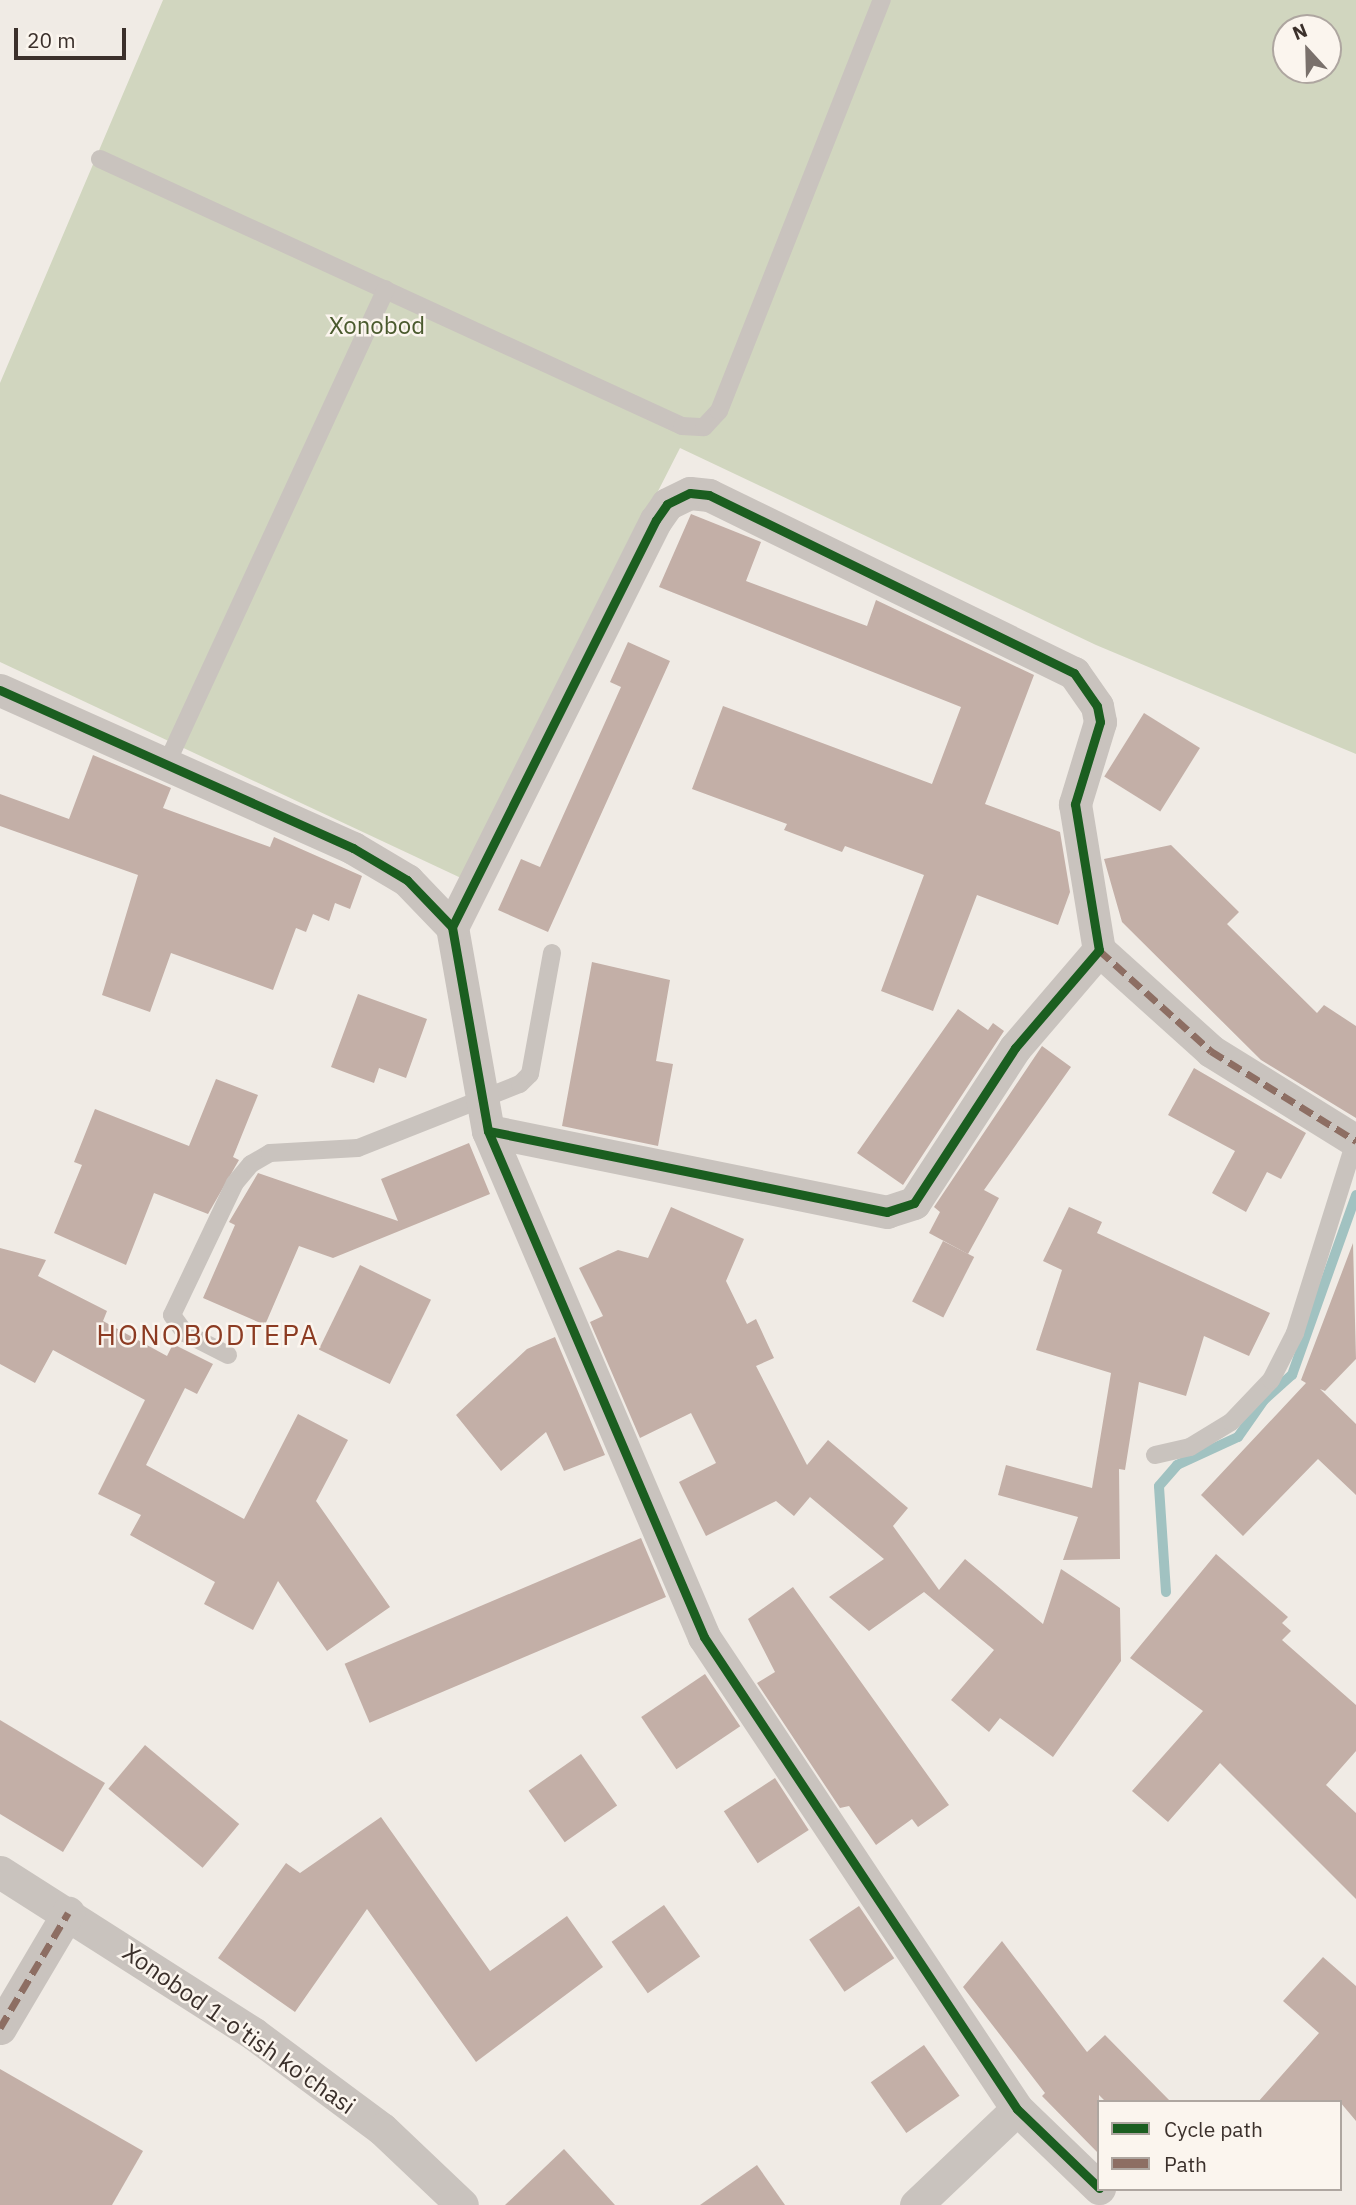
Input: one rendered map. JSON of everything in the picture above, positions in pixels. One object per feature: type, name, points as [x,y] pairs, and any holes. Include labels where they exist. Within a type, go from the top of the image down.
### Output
[{"type":"street","points":[[452,927],[656,520],[667,504],[690,493],[709,495],[1074,673],[1090,692],[1100,722],[1075,804],[1099,950],[1211,1051],[1356,1141]]},
{"type":"street","points":[[0,690],[353,848],[407,880],[452,927],[484,1116],[704,1637],[1017,2109],[1097,2187]]},
{"type":"street","points":[[484,1116],[887,1212],[914,1203],[1015,1048],[1099,950]]},
{"type":"street","name":"Xonobod 1-o'tish ko'chasi","points":[[0,1872],[254,2034],[382,2129],[463,2205]]},
{"type":"street","points":[[0,2028],[68,1913]]},
{"type":"street","points":[[916,2205],[1017,2109]]},
{"type":"lane","points":[[100,159],[682,426],[705,427],[719,411],[881,0]]},
{"type":"lane","points":[[166,765],[386,289]]},
{"type":"lane","points":[[228,1355],[185,1333],[172,1315],[235,1184],[251,1164],[270,1153],[358,1147],[484,1116],[508,1091],[530,1074],[552,953]]},
{"type":"lane","points":[[1155,1455],[1189,1447],[1231,1422],[1271,1380],[1295,1333],[1356,1141]]},
{"type":"green space","name":"Xonobod","points":[[163,0],[1356,0],[1356,754],[1096,645],[680,448],[461,878],[0,662],[0,383]]},
{"type":"building","points":[[691,514],[761,542],[746,581],[867,626],[876,600],[1034,675],[985,804],[1060,832],[1070,892],[1058,925],[977,895],[933,1011],[881,991],[924,875],[845,846],[842,852],[784,830],[787,824],[692,789],[723,706],[932,784],[961,707],[659,587]]},
{"type":"building","points":[[628,642],[670,661],[548,932],[498,910],[521,859],[540,867],[621,687],[610,682]]},
{"type":"building","points":[[1144,713],[1200,748],[1160,812],[1104,777]]},
{"type":"building","points":[[93,755],[171,788],[163,808],[270,847],[274,837],[362,876],[350,909],[335,903],[329,921],[313,914],[306,932],[296,928],[273,990],[171,953],[150,1012],[102,995],[138,875],[0,826],[0,794],[69,819]]},
{"type":"building","points":[[1171,845],[1239,912],[1227,924],[1317,1013],[1324,1005],[1356,1026],[1356,1118],[1261,1060],[1122,922],[1104,859]]},
{"type":"building","points":[[592,962],[670,980],[656,1061],[673,1064],[658,1146],[562,1126]]},
{"type":"building","points":[[358,994],[427,1019],[406,1078],[379,1068],[374,1083],[331,1067]]},
{"type":"building","points":[[958,1009],[988,1030],[993,1023],[1004,1031],[903,1185],[857,1153]]},
{"type":"building","points":[[1042,1046],[1071,1067],[984,1190],[999,1198],[968,1254],[929,1233],[940,1212],[934,1207]]},
{"type":"building","points":[[1194,1068],[1306,1133],[1281,1179],[1267,1172],[1246,1212],[1212,1193],[1235,1151],[1168,1115]]},
{"type":"building","points":[[216,1079],[258,1095],[233,1157],[239,1160],[208,1214],[154,1193],[126,1265],[54,1233],[82,1165],[74,1162],[95,1109],[189,1146]]},
{"type":"building","points":[[469,1143],[490,1194],[333,1258],[299,1246],[265,1325],[203,1298],[235,1225],[229,1222],[258,1173],[398,1221],[381,1179]]},
{"type":"building","points":[[671,1207],[744,1239],[726,1281],[747,1324],[756,1319],[774,1358],[756,1366],[807,1465],[828,1440],[908,1508],[893,1526],[939,1590],[965,1559],[1043,1624],[1061,1569],[1120,1608],[1121,1661],[1053,1757],[1000,1718],[989,1732],[951,1700],[994,1650],[924,1592],[869,1631],[829,1597],[884,1559],[810,1497],[794,1516],[776,1501],[706,1536],[679,1482],[716,1463],[691,1413],[640,1438],[590,1322],[603,1316],[579,1268],[618,1250],[648,1258]]},
{"type":"building","points":[[1069,1207],[1102,1222],[1097,1233],[1270,1313],[1249,1356],[1204,1336],[1186,1396],[1139,1382],[1125,1470],[1119,1469],[1120,1559],[1063,1560],[1078,1517],[998,1495],[1006,1465],[1092,1488],[1111,1373],[1036,1350],[1062,1270],[1043,1261]]},
{"type":"building","points":[[943,1241],[974,1257],[943,1317],[912,1302]]},
{"type":"building","points":[[1353,1243],[1356,1359],[1325,1391],[1320,1389],[1356,1424],[1356,1495],[1318,1459],[1243,1536],[1201,1495],[1306,1383],[1301,1380]]},
{"type":"building","points":[[0,1248],[46,1260],[38,1276],[107,1311],[103,1321],[167,1356],[173,1344],[213,1364],[197,1394],[185,1388],[146,1465],[244,1519],[298,1414],[348,1440],[316,1501],[390,1607],[327,1651],[278,1581],[253,1630],[204,1604],[215,1582],[130,1535],[141,1515],[98,1494],[145,1400],[53,1350],[35,1383],[0,1364]]},
{"type":"building","points":[[360,1265],[431,1300],[390,1384],[319,1349]]},
{"type":"building","points":[[555,1337],[605,1455],[564,1471],[546,1432],[501,1471],[456,1415],[527,1349]]},
{"type":"building","points":[[641,1538],[666,1597],[370,1723],[345,1664]]},
{"type":"building","points":[[1216,1554],[1288,1617],[1282,1623],[1291,1631],[1282,1640],[1356,1705],[1356,1751],[1326,1785],[1356,1813],[1356,1899],[1220,1763],[1168,1822],[1132,1791],[1203,1711],[1130,1658]]},
{"type":"building","points":[[793,1587],[949,1805],[918,1827],[912,1819],[876,1845],[849,1806],[840,1808],[757,1683],[775,1672],[748,1619]]},
{"type":"building","points":[[705,1674],[740,1726],[676,1769],[641,1717]]},
{"type":"building","points":[[0,1720],[105,1783],[63,1852],[0,1814]]},
{"type":"building","points":[[145,1745],[239,1824],[203,1868],[108,1789]]},
{"type":"building","points":[[581,1754],[617,1806],[565,1842],[529,1791]]},
{"type":"building","points":[[775,1778],[809,1830],[758,1863],[724,1811]]},
{"type":"building","points":[[381,1817],[490,1971],[567,1916],[603,1967],[476,2062],[367,1909],[295,2012],[218,1958],[286,1863],[300,1873]]},
{"type":"building","points":[[664,1905],[700,1957],[648,1993],[612,1942]]},
{"type":"building","points":[[859,1906],[894,1958],[844,1992],[809,1940]]},
{"type":"building","points":[[1002,1941],[1087,2052],[1105,2035],[1169,2100],[1104,2100],[1099,2095],[1097,2152],[1042,2096],[1045,2093],[963,1987]]},
{"type":"building","points":[[1323,1957],[1356,1986],[1356,2121],[1342,2104],[1342,2100],[1260,2100],[1319,2033],[1283,2001]]},
{"type":"building","points":[[924,2045],[960,2096],[906,2133],[871,2082]]},
{"type":"building","points":[[0,2069],[143,2151],[112,2205],[0,2205]]},
{"type":"building","points":[[564,2149],[615,2205],[505,2205]]},
{"type":"building","points":[[757,2165],[785,2205],[700,2205]]},
{"type":"waterway","points":[[1166,1592],[1159,1486],[1177,1465],[1238,1437],[1264,1400],[1292,1375],[1356,1195]]},
{"type":"marked path","points":[[1099,950],[1211,1051],[1356,1141]]},
{"type":"marked path","points":[[0,2028],[68,1913]]},
{"type":"cycle path","points":[[452,927],[656,520],[667,504],[690,493],[709,495],[1074,673],[1097,706],[1100,722],[1075,804],[1099,950],[1015,1048],[914,1203],[887,1212],[488,1131]]},
{"type":"cycle path","points":[[0,690],[353,848],[407,880],[452,927],[488,1131],[704,1637],[1017,2109],[1097,2186]]},
{"type":"district","name":"HONOBODTEPA","points":[[208,1335]]}]
